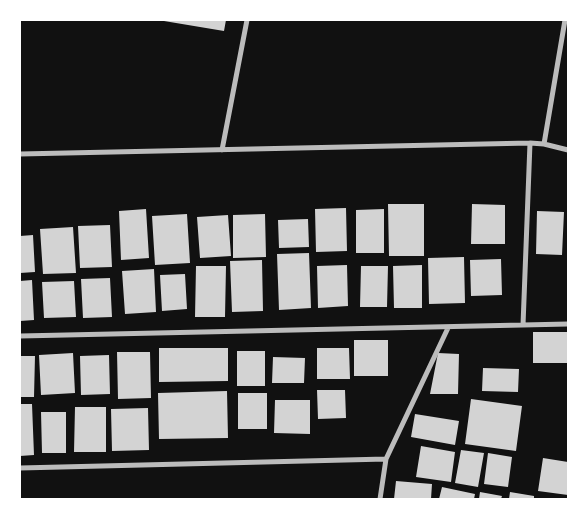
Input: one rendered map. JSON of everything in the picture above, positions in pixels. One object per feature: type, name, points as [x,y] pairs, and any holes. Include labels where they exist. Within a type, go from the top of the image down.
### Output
[{"type":"street","points":[[222,150],[247,20]]},
{"type":"street","points":[[544,144],[565,20]]},
{"type":"street","points":[[523,325],[530,143]]},
{"type":"street","points":[[20,154],[530,143],[544,144],[568,150]]},
{"type":"street","points":[[20,336],[568,324]]},
{"type":"street","points":[[380,499],[386,459],[448,328]]},
{"type":"street","points":[[20,468],[386,459]]},
{"type":"building","points":[[158,20],[226,20],[224,31]]},
{"type":"building","points":[[388,204],[424,204],[424,256],[389,256]]},
{"type":"building","points":[[472,204],[505,205],[505,244],[471,244]]},
{"type":"building","points":[[346,208],[347,251],[316,252],[315,209]]},
{"type":"building","points":[[146,209],[149,258],[121,260],[119,211]]},
{"type":"building","points":[[384,209],[384,253],[356,253],[356,210]]},
{"type":"building","points":[[537,211],[564,212],[562,255],[536,254]]},
{"type":"building","points":[[187,214],[190,263],[155,265],[152,216]]},
{"type":"building","points":[[265,214],[266,257],[233,258],[233,215]]},
{"type":"building","points":[[228,215],[231,256],[200,258],[197,217]]},
{"type":"building","points":[[308,219],[309,247],[279,248],[278,220]]},
{"type":"building","points":[[110,225],[112,267],[80,268],[78,226]]},
{"type":"building","points":[[73,227],[76,273],[43,274],[40,229]]},
{"type":"building","points":[[33,235],[35,272],[20,273],[20,236]]},
{"type":"building","points":[[309,253],[311,308],[279,310],[277,254]]},
{"type":"building","points":[[464,257],[465,303],[429,304],[428,258]]},
{"type":"building","points":[[501,259],[502,295],[471,296],[470,260]]},
{"type":"building","points":[[262,260],[263,311],[232,312],[230,261]]},
{"type":"building","points":[[347,265],[348,306],[318,308],[317,266]]},
{"type":"building","points":[[422,265],[422,308],[394,308],[393,266]]},
{"type":"building","points":[[196,266],[226,266],[225,317],[195,317]]},
{"type":"building","points":[[361,266],[388,266],[387,307],[360,307]]},
{"type":"building","points":[[154,269],[156,312],[125,314],[122,271]]},
{"type":"building","points":[[185,274],[187,309],[162,311],[160,275]]},
{"type":"building","points":[[110,278],[112,317],[83,318],[81,279]]},
{"type":"building","points":[[32,280],[34,320],[20,321],[20,281]]},
{"type":"building","points":[[74,281],[76,317],[44,318],[42,282]]},
{"type":"building","points":[[533,332],[568,332],[568,363],[533,363]]},
{"type":"building","points":[[354,340],[388,340],[388,376],[354,376]]},
{"type":"building","points":[[159,348],[228,348],[228,381],[159,382]]},
{"type":"building","points":[[317,348],[349,348],[350,379],[317,379]]},
{"type":"building","points":[[237,351],[265,351],[265,386],[237,386]]},
{"type":"building","points":[[117,352],[150,352],[151,398],[118,399]]},
{"type":"building","points":[[73,353],[75,393],[41,395],[39,355]]},
{"type":"building","points":[[438,353],[459,354],[458,394],[430,394]]},
{"type":"building","points":[[109,355],[110,394],[81,395],[80,356]]},
{"type":"building","points":[[20,356],[35,356],[34,397],[20,397]]},
{"type":"building","points":[[273,357],[305,358],[304,383],[272,383]]},
{"type":"building","points":[[483,368],[519,369],[518,392],[482,391]]},
{"type":"building","points":[[317,390],[345,390],[346,418],[318,419]]},
{"type":"building","points":[[227,391],[228,438],[159,439],[158,393]]},
{"type":"building","points":[[238,393],[267,393],[267,429],[238,429]]},
{"type":"building","points":[[471,399],[522,406],[516,451],[465,444]]},
{"type":"building","points":[[275,400],[310,400],[310,434],[274,433]]},
{"type":"building","points":[[20,404],[32,404],[34,455],[20,456]]},
{"type":"building","points":[[75,407],[106,407],[106,452],[74,452]]},
{"type":"building","points":[[148,408],[149,450],[112,451],[111,409]]},
{"type":"building","points":[[41,412],[66,412],[66,453],[42,453]]},
{"type":"building","points":[[415,414],[459,421],[455,445],[411,437]]},
{"type":"building","points":[[421,446],[455,452],[451,482],[416,477]]},
{"type":"building","points":[[461,450],[484,453],[478,487],[455,483]]},
{"type":"building","points":[[488,453],[512,457],[508,487],[484,484]]},
{"type":"building","points":[[543,458],[568,462],[568,495],[538,491]]},
{"type":"building","points":[[396,481],[432,484],[431,499],[394,499]]},
{"type":"building","points":[[442,487],[475,494],[474,499],[439,499]]},
{"type":"building","points":[[480,492],[502,496],[501,499],[479,499]]},
{"type":"building","points":[[510,492],[534,496],[534,499],[509,499]]}]
